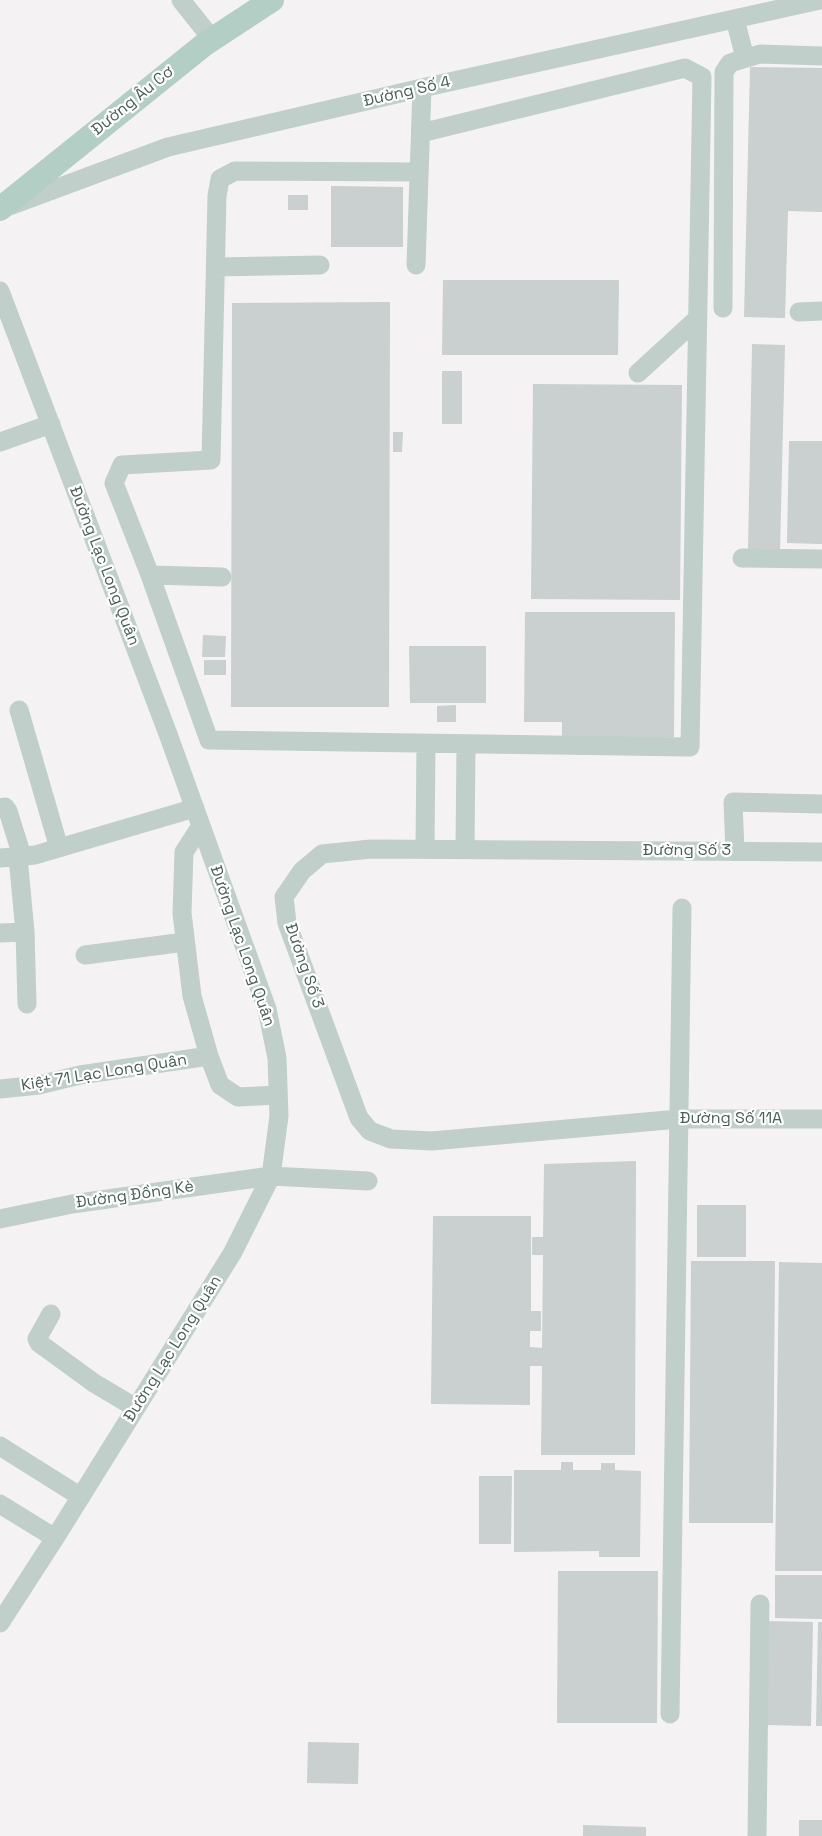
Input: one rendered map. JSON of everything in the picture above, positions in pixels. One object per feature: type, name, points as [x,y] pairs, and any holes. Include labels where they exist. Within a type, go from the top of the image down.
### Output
[{"type":"main road","name":"Đường Âu Cơ","points":[[0,209],[212,39],[272,0]]},
{"type":"street","points":[[181,0],[212,39]]},
{"type":"street","name":"Đường Số 4","points":[[0,209],[168,148],[422,88],[820,0]]},
{"type":"street","points":[[736,19],[745,58]]},
{"type":"street","points":[[723,308],[724,72],[730,63],[760,54],[822,56]]},
{"type":"street","points":[[419,172],[235,171],[220,179],[217,196],[211,460],[122,464],[114,484],[150,575],[209,740],[690,747],[702,77],[685,68],[420,134]]},
{"type":"street","points":[[416,265],[422,88]]},
{"type":"street","points":[[216,267],[320,265]]},
{"type":"street","name":"Đường Lạc Long Quân","points":[[0,291],[195,808],[267,1009],[277,1058],[279,1116],[271,1176],[233,1252],[81,1497],[0,1623]]},
{"type":"street","points":[[799,312],[822,310]]},
{"type":"street","points":[[638,373],[698,318]]},
{"type":"street","points":[[0,442],[51,424]]},
{"type":"street","points":[[742,558],[822,559]]},
{"type":"street","points":[[150,575],[222,577]]},
{"type":"street","points":[[19,710],[60,848]]},
{"type":"street","points":[[425,848],[426,744]]},
{"type":"street","points":[[465,849],[466,745]]},
{"type":"street","points":[[735,851],[733,802],[822,804]]},
{"type":"street","points":[[0,808],[5,807],[8,811],[25,932],[27,1004]]},
{"type":"street","points":[[13,857],[60,848],[195,808]]},
{"type":"street","name":"Kiệt 71 Lạc Long Quân","points":[[201,826],[184,852],[182,913],[192,996],[209,1056],[220,1085],[238,1097],[278,1095]]},
{"type":"street","name":"Đường Số 3","points":[[640,1122],[432,1141],[391,1139],[370,1131],[358,1118],[287,923],[284,897],[302,871],[322,854],[371,848],[822,852]]},
{"type":"street","points":[[670,1714],[682,908]]},
{"type":"street","points":[[0,933],[25,932]]},
{"type":"street","points":[[86,955],[185,942]]},
{"type":"street","name":"Kiệt 71 Lạc Long Quân","points":[[0,1089],[39,1085],[80,1075],[209,1056]]},
{"type":"street","name":"Đường Số 11A","points":[[640,1122],[679,1119],[822,1119]]},
{"type":"street","name":"Đường Đồng Kè","points":[[0,1219],[72,1204],[271,1176],[368,1181]]},
{"type":"street","points":[[51,1314],[37,1339],[39,1343],[94,1383],[136,1408]]},
{"type":"street","points":[[0,1446],[81,1497]]},
{"type":"street","points":[[0,1504],[55,1538]]},
{"type":"street","points":[[756,1836],[760,1604]]},
{"type":"building","points":[[750,67],[822,68],[822,212],[788,211],[785,318],[744,317]]},
{"type":"building","points":[[331,186],[403,187],[403,247],[331,247]]},
{"type":"building","points":[[288,195],[308,195],[308,210],[288,210]]},
{"type":"building","points":[[443,280],[619,280],[618,355],[442,355]]},
{"type":"building","points":[[390,302],[389,707],[231,707],[232,303]]},
{"type":"building","points":[[752,344],[785,345],[780,551],[748,550]]},
{"type":"building","points":[[442,371],[462,371],[462,424],[442,424]]},
{"type":"building","points":[[533,384],[682,385],[680,600],[531,599]]},
{"type":"building","points":[[393,432],[403,432],[402,452],[393,452]]},
{"type":"building","points":[[789,441],[822,441],[822,544],[787,543]]},
{"type":"building","points":[[525,612],[675,612],[674,737],[562,737],[562,722],[524,722]]},
{"type":"building","points":[[203,635],[226,636],[225,657],[202,657]]},
{"type":"building","points":[[409,646],[486,646],[486,703],[410,703]]},
{"type":"building","points":[[204,660],[226,660],[226,675],[204,675]]},
{"type":"building","points":[[456,705],[456,722],[437,722],[437,706]]},
{"type":"building","points":[[636,1161],[635,1455],[541,1455],[542,1366],[530,1366],[530,1405],[431,1404],[433,1216],[531,1216],[531,1311],[541,1311],[541,1331],[530,1331],[530,1347],[542,1348],[543,1255],[532,1255],[532,1237],[543,1237],[544,1164]]},
{"type":"building","points":[[697,1205],[746,1205],[746,1257],[697,1257]]},
{"type":"building","points":[[691,1261],[775,1261],[773,1523],[689,1523]]},
{"type":"building","points":[[779,1262],[822,1263],[822,1571],[775,1571]]},
{"type":"building","points":[[561,1462],[573,1462],[573,1470],[601,1470],[601,1463],[615,1463],[615,1470],[641,1471],[640,1557],[599,1557],[599,1551],[514,1552],[514,1470],[561,1470]]},
{"type":"building","points":[[479,1476],[512,1476],[511,1544],[479,1544]]},
{"type":"building","points":[[558,1571],[658,1571],[657,1723],[557,1723]]},
{"type":"building","points":[[775,1575],[822,1575],[822,1619],[775,1618]]},
{"type":"building","points":[[766,1621],[813,1622],[811,1726],[764,1725]]},
{"type":"building","points":[[818,1622],[822,1622],[822,1726],[816,1726]]},
{"type":"building","points":[[308,1742],[359,1743],[358,1784],[307,1783]]},
{"type":"building","points":[[799,1820],[822,1820],[822,1836],[799,1836]]},
{"type":"building","points":[[583,1825],[646,1827],[646,1836],[583,1836]]}]
